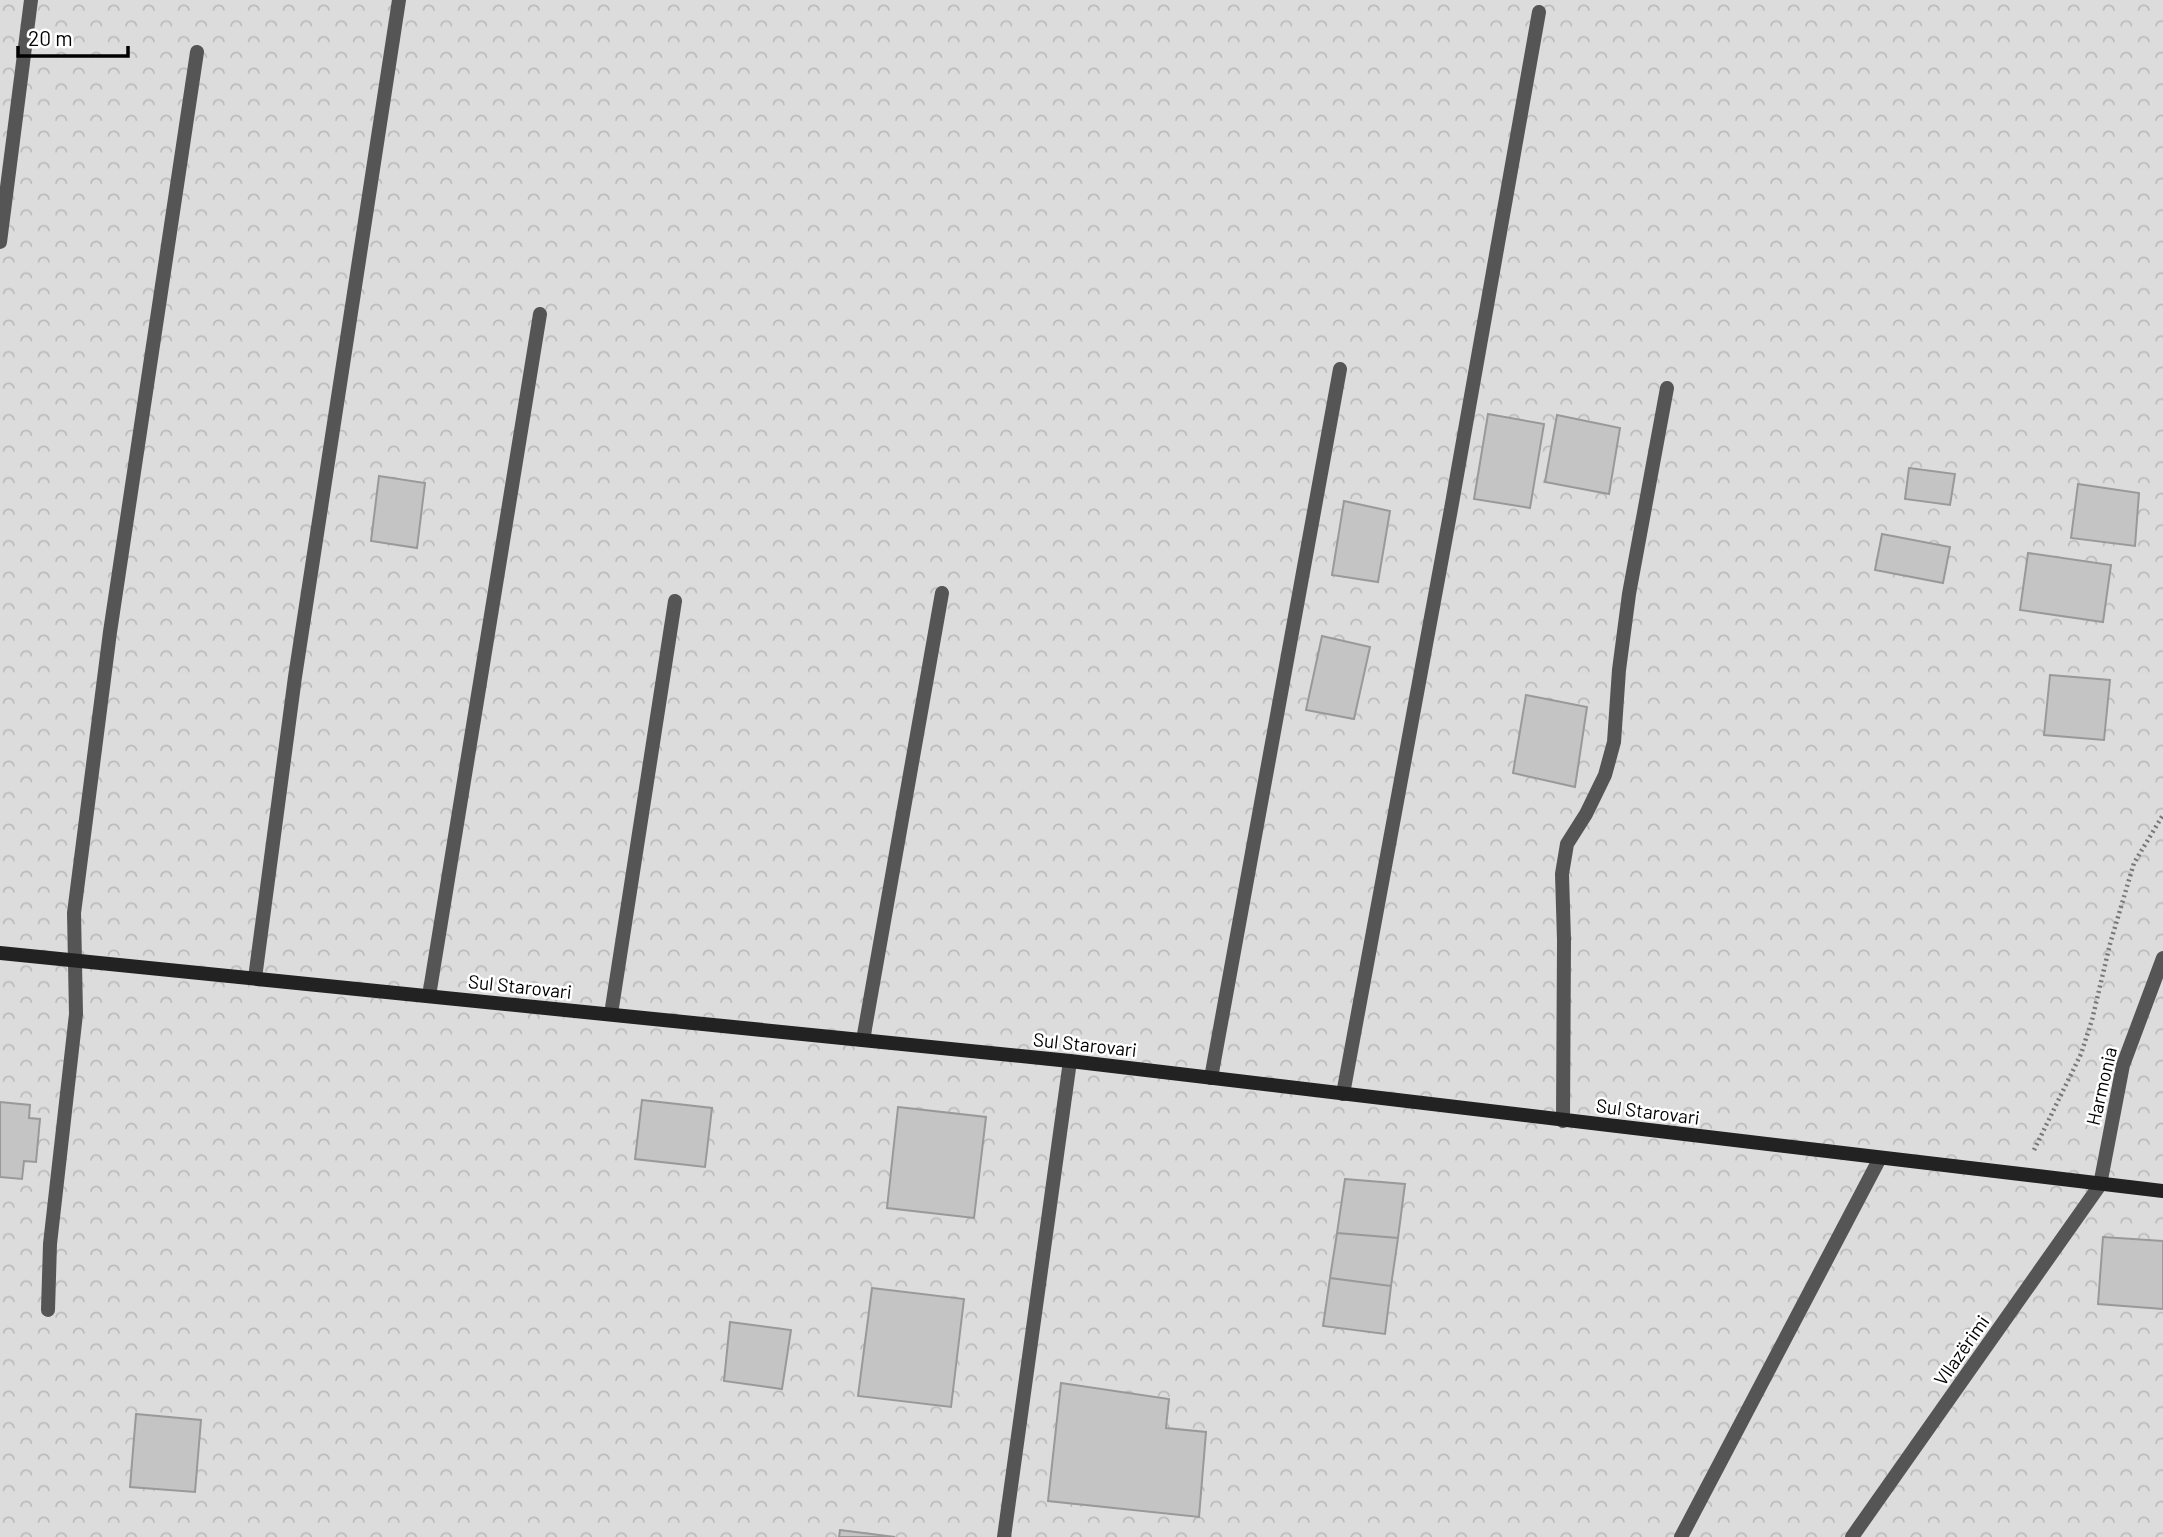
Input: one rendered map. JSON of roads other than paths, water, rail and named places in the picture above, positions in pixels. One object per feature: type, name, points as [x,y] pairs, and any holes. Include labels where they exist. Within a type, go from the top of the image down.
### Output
[{"type":"main road","name":"Sul Starovari","points":[[0,953],[1070,1061],[2163,1191]]},
{"type":"street","points":[[0,242],[31,0]]},
{"type":"street","points":[[255,978],[297,663],[399,0]]},
{"type":"street","points":[[1343,1094],[1449,523],[1539,12]]},
{"type":"street","points":[[48,1310],[50,1244],[76,1014],[74,913],[110,632],[197,52]]},
{"type":"street","points":[[429,996],[540,314]]},
{"type":"street","points":[[1211,1078],[1340,369]]},
{"type":"street","points":[[1563,1121],[1562,874],[1567,845],[1605,775],[1614,742],[1619,670],[1629,594],[1667,388]]},
{"type":"street","points":[[863,1040],[942,593]]},
{"type":"street","points":[[611,1014],[675,601]]},
{"type":"street","name":"Harmonia","points":[[2100,1185],[2123,1065],[2163,958]]},
{"type":"street","points":[[1004,1537],[1070,1061]]},
{"type":"street","points":[[1681,1537],[1880,1158]]},
{"type":"street","name":"Vllazërimi","points":[[1852,1537],[2100,1185]]}]
